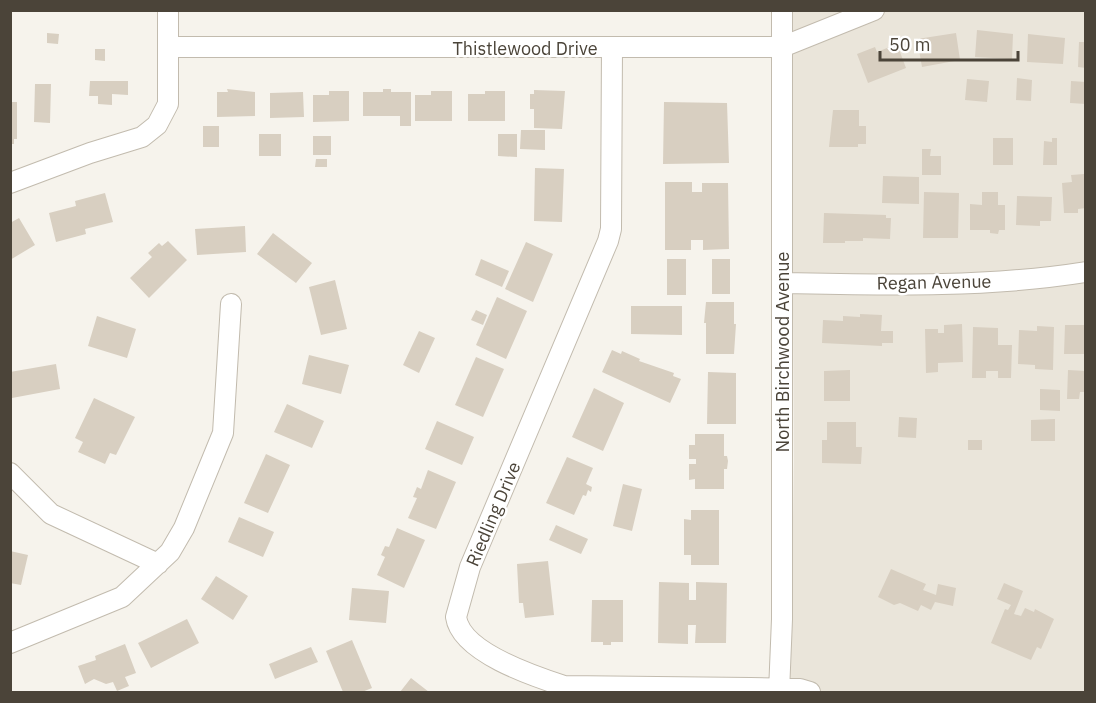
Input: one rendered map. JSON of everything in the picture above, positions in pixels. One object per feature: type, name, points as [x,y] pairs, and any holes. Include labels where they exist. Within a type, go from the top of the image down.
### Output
[{"type":"street","points":[[10,183],[90,153],[142,137],[157,125],[168,104],[168,10]]},
{"type":"street","name":"North Birchwood Avenue","points":[[779,691],[782,619],[783,10]]},
{"type":"street","name":"Thistlewood Drive","points":[[169,47],[782,46],[874,10]]},
{"type":"street","name":"Riedling Drive","points":[[612,47],[611,229],[608,241],[470,567],[456,616],[457,624],[462,634],[478,648],[541,679],[564,686],[779,691],[800,689],[810,693]]},
{"type":"street","name":"Regan Avenue","points":[[783,283],[972,283],[1038,279],[1086,272]]},
{"type":"street","points":[[10,643],[122,597],[170,552],[184,528],[223,433],[231,304]]},
{"type":"street","points":[[10,473],[51,514],[158,564]]},
{"type":"shaded area","points":[[791,11],[1085,11],[1085,692],[790,692],[794,461]]},
{"type":"building","points":[[977,30],[1013,34],[1012,59],[975,57]]},
{"type":"building","points":[[47,33],[59,34],[58,44],[47,43]]},
{"type":"building","points":[[956,33],[960,60],[922,67],[917,39]]},
{"type":"building","points":[[1028,34],[1065,38],[1063,64],[1027,62]]},
{"type":"building","points":[[1079,42],[1086,42],[1086,68],[1078,67]]},
{"type":"building","points":[[897,44],[906,68],[868,83],[857,54],[875,47],[877,52]]},
{"type":"building","points":[[95,49],[105,49],[105,61],[95,60]]},
{"type":"building","points":[[1017,78],[1032,80],[1031,101],[1016,100]]},
{"type":"building","points":[[967,79],[989,81],[987,102],[965,100]]},
{"type":"building","points":[[90,81],[128,81],[128,95],[112,94],[112,105],[98,104],[98,96],[89,96]]},
{"type":"building","points":[[1071,81],[1086,82],[1086,104],[1070,103]]},
{"type":"building","points":[[35,84],[51,84],[50,123],[34,122]]},
{"type":"building","points":[[227,89],[255,92],[255,116],[217,117],[217,92],[228,92]]},
{"type":"building","points":[[383,89],[391,89],[391,92],[411,92],[411,126],[400,126],[400,116],[363,116],[363,92],[383,92]]},
{"type":"building","points":[[534,90],[565,91],[562,129],[534,128],[534,109],[530,109],[530,94],[534,94]]},
{"type":"building","points":[[329,91],[349,91],[349,121],[313,122],[313,95],[329,95]]},
{"type":"building","points":[[431,91],[452,91],[452,121],[415,121],[415,95],[431,95]]},
{"type":"building","points":[[485,91],[505,91],[505,121],[468,121],[468,94],[485,94]]},
{"type":"building","points":[[303,92],[304,117],[270,118],[270,93]]},
{"type":"building","points":[[10,102],[17,102],[17,139],[14,139],[14,144],[10,144]]},
{"type":"building","points":[[664,102],[727,103],[729,163],[663,164]]},
{"type":"building","points":[[833,110],[859,110],[859,126],[866,126],[866,144],[858,144],[858,147],[829,147]]},
{"type":"building","points":[[203,126],[219,126],[219,147],[203,147]]},
{"type":"building","points":[[521,130],[545,130],[545,150],[520,149]]},
{"type":"building","points":[[259,134],[281,134],[281,156],[259,156]]},
{"type":"building","points":[[498,134],[517,134],[517,157],[498,156]]},
{"type":"building","points":[[313,136],[331,136],[331,155],[313,155]]},
{"type":"building","points":[[993,138],[1013,138],[1013,165],[993,165]]},
{"type":"building","points":[[1052,138],[1057,138],[1057,165],[1043,165],[1044,141],[1052,142]]},
{"type":"building","points":[[922,149],[931,149],[930,156],[941,156],[941,175],[922,175]]},
{"type":"building","points":[[316,159],[327,159],[327,167],[315,167]]},
{"type":"building","points":[[535,168],[564,169],[562,222],[534,221]]},
{"type":"building","points":[[1084,174],[1086,208],[1078,209],[1078,213],[1064,213],[1062,183],[1072,182],[1071,175]]},
{"type":"building","points":[[883,176],[919,177],[919,204],[882,203]]},
{"type":"building","points":[[665,182],[692,182],[692,192],[702,192],[702,183],[728,183],[729,249],[703,250],[703,240],[691,240],[691,250],[665,250]]},
{"type":"building","points":[[924,192],[959,193],[958,238],[923,238]]},
{"type":"building","points":[[982,192],[998,192],[998,205],[1005,205],[1005,230],[999,230],[998,234],[990,233],[990,230],[970,230],[970,204],[982,205]]},
{"type":"building","points":[[105,193],[113,222],[85,229],[86,234],[56,242],[49,213],[76,206],[75,201]]},
{"type":"building","points":[[1017,196],[1052,197],[1051,221],[1040,221],[1040,226],[1016,225]]},
{"type":"building","points":[[824,213],[886,215],[886,218],[891,218],[890,239],[863,238],[863,241],[823,243]]},
{"type":"building","points":[[19,218],[35,245],[10,260],[10,223]]},
{"type":"building","points":[[245,226],[246,252],[197,255],[195,229]]},
{"type":"building","points":[[273,233],[312,263],[296,283],[257,254]]},
{"type":"building","points":[[168,241],[187,260],[149,298],[130,278],[152,257],[148,253],[159,243],[162,246]]},
{"type":"building","points":[[526,242],[553,254],[533,302],[505,289]]},
{"type":"building","points":[[481,259],[509,271],[502,287],[475,275]]},
{"type":"building","points":[[667,259],[686,259],[686,295],[667,295]]},
{"type":"building","points":[[712,259],[730,259],[730,294],[712,294]]},
{"type":"building","points":[[335,280],[347,329],[321,335],[309,287]]},
{"type":"building","points":[[497,297],[527,311],[506,359],[476,345]]},
{"type":"building","points":[[706,302],[734,302],[734,324],[736,324],[734,354],[706,354],[706,323],[704,323]]},
{"type":"building","points":[[631,306],[682,306],[682,335],[631,334]]},
{"type":"building","points":[[476,310],[487,315],[483,325],[471,320]]},
{"type":"building","points":[[860,314],[882,315],[881,331],[893,331],[893,343],[882,343],[882,346],[822,343],[823,320],[843,321],[843,316],[860,317]]},
{"type":"building","points":[[97,316],[136,329],[127,358],[88,346]]},
{"type":"building","points":[[962,324],[963,362],[938,363],[938,372],[926,373],[925,329],[938,329],[938,333],[944,333],[944,325]]},
{"type":"building","points":[[1065,325],[1086,325],[1086,354],[1064,354]]},
{"type":"building","points":[[1037,326],[1054,327],[1053,370],[1035,369],[1035,365],[1018,364],[1019,330],[1037,331]]},
{"type":"building","points":[[973,327],[998,328],[998,345],[1012,345],[1011,378],[998,378],[998,371],[986,371],[986,378],[972,378]]},
{"type":"building","points":[[419,331],[435,338],[419,373],[403,365]]},
{"type":"building","points":[[612,350],[621,354],[622,351],[640,359],[639,361],[674,373],[673,376],[681,379],[670,403],[602,372]]},
{"type":"building","points":[[309,355],[349,365],[341,394],[302,384]]},
{"type":"building","points":[[476,357],[504,369],[483,417],[455,405]]},
{"type":"building","points":[[56,364],[60,389],[12,398],[10,372]]},
{"type":"building","points":[[850,370],[850,401],[824,401],[824,371]]},
{"type":"building","points":[[1068,370],[1086,371],[1086,392],[1080,392],[1079,399],[1067,399]]},
{"type":"building","points":[[708,372],[736,373],[736,424],[707,424]]},
{"type":"building","points":[[594,388],[624,403],[603,451],[572,437]]},
{"type":"building","points":[[1040,389],[1060,390],[1060,411],[1040,410]]},
{"type":"building","points":[[94,398],[135,417],[116,455],[110,453],[105,464],[78,452],[83,442],[75,438]]},
{"type":"building","points":[[287,404],[324,421],[312,448],[274,432]]},
{"type":"building","points":[[899,417],[917,418],[916,438],[898,437]]},
{"type":"building","points":[[1055,419],[1055,441],[1031,441],[1031,420]]},
{"type":"building","points":[[437,421],[474,437],[462,465],[425,449]]},
{"type":"building","points":[[827,422],[856,422],[856,447],[862,447],[861,464],[822,463],[822,440],[827,440]]},
{"type":"building","points":[[695,434],[724,434],[724,456],[727,456],[728,461],[727,469],[724,469],[724,489],[695,489],[695,479],[689,480],[689,464],[696,464],[696,459],[689,459],[689,445],[695,445]]},
{"type":"building","points":[[968,440],[982,440],[982,450],[968,450]]},
{"type":"building","points":[[266,454],[290,465],[268,513],[244,503]]},
{"type":"building","points":[[567,457],[593,468],[586,484],[592,487],[591,492],[588,490],[586,496],[583,495],[574,515],[546,503]]},
{"type":"building","points":[[428,470],[456,482],[436,529],[408,518],[417,498],[413,497],[417,487],[421,489]]},
{"type":"building","points":[[623,484],[642,489],[632,531],[613,526]]},
{"type":"building","points":[[691,510],[719,510],[719,565],[691,565],[691,555],[684,555],[684,519],[691,520]]},
{"type":"building","points":[[239,517],[274,532],[263,557],[228,542]]},
{"type":"building","points":[[556,525],[588,539],[581,554],[549,540]]},
{"type":"building","points":[[397,528],[425,540],[404,588],[377,575],[385,557],[381,555],[385,546],[389,547]]},
{"type":"building","points":[[10,551],[28,555],[21,585],[10,583]]},
{"type":"building","points":[[548,561],[554,615],[525,618],[523,603],[519,603],[517,564]]},
{"type":"building","points":[[891,569],[926,584],[923,590],[936,595],[938,584],[956,588],[953,606],[935,602],[931,610],[921,605],[918,611],[900,603],[894,605],[878,597]]},
{"type":"building","points":[[216,576],[248,596],[233,620],[201,599]]},
{"type":"building","points":[[659,582],[689,583],[689,600],[696,600],[696,582],[727,583],[726,643],[695,643],[696,625],[688,625],[688,644],[658,643]]},
{"type":"building","points":[[1004,583],[1023,591],[1014,614],[1021,616],[1025,608],[1034,612],[1035,609],[1054,619],[1041,649],[1037,647],[1031,660],[991,643],[1005,609],[1008,610],[1011,605],[997,599]]},
{"type":"building","points":[[352,588],[389,591],[386,623],[349,620]]},
{"type":"building","points":[[592,600],[623,600],[623,642],[603,645],[603,642],[591,642]]},
{"type":"building","points":[[187,619],[199,643],[151,668],[138,643]]},
{"type":"building","points":[[352,640],[372,688],[362,692],[343,692],[326,651]]},
{"type":"building","points":[[125,644],[136,673],[125,677],[129,686],[117,691],[113,682],[106,684],[94,679],[85,684],[78,666],[96,660],[95,656]]},
{"type":"building","points":[[311,647],[318,662],[275,679],[269,664]]},
{"type":"building","points":[[411,678],[429,692],[400,692]]}]
